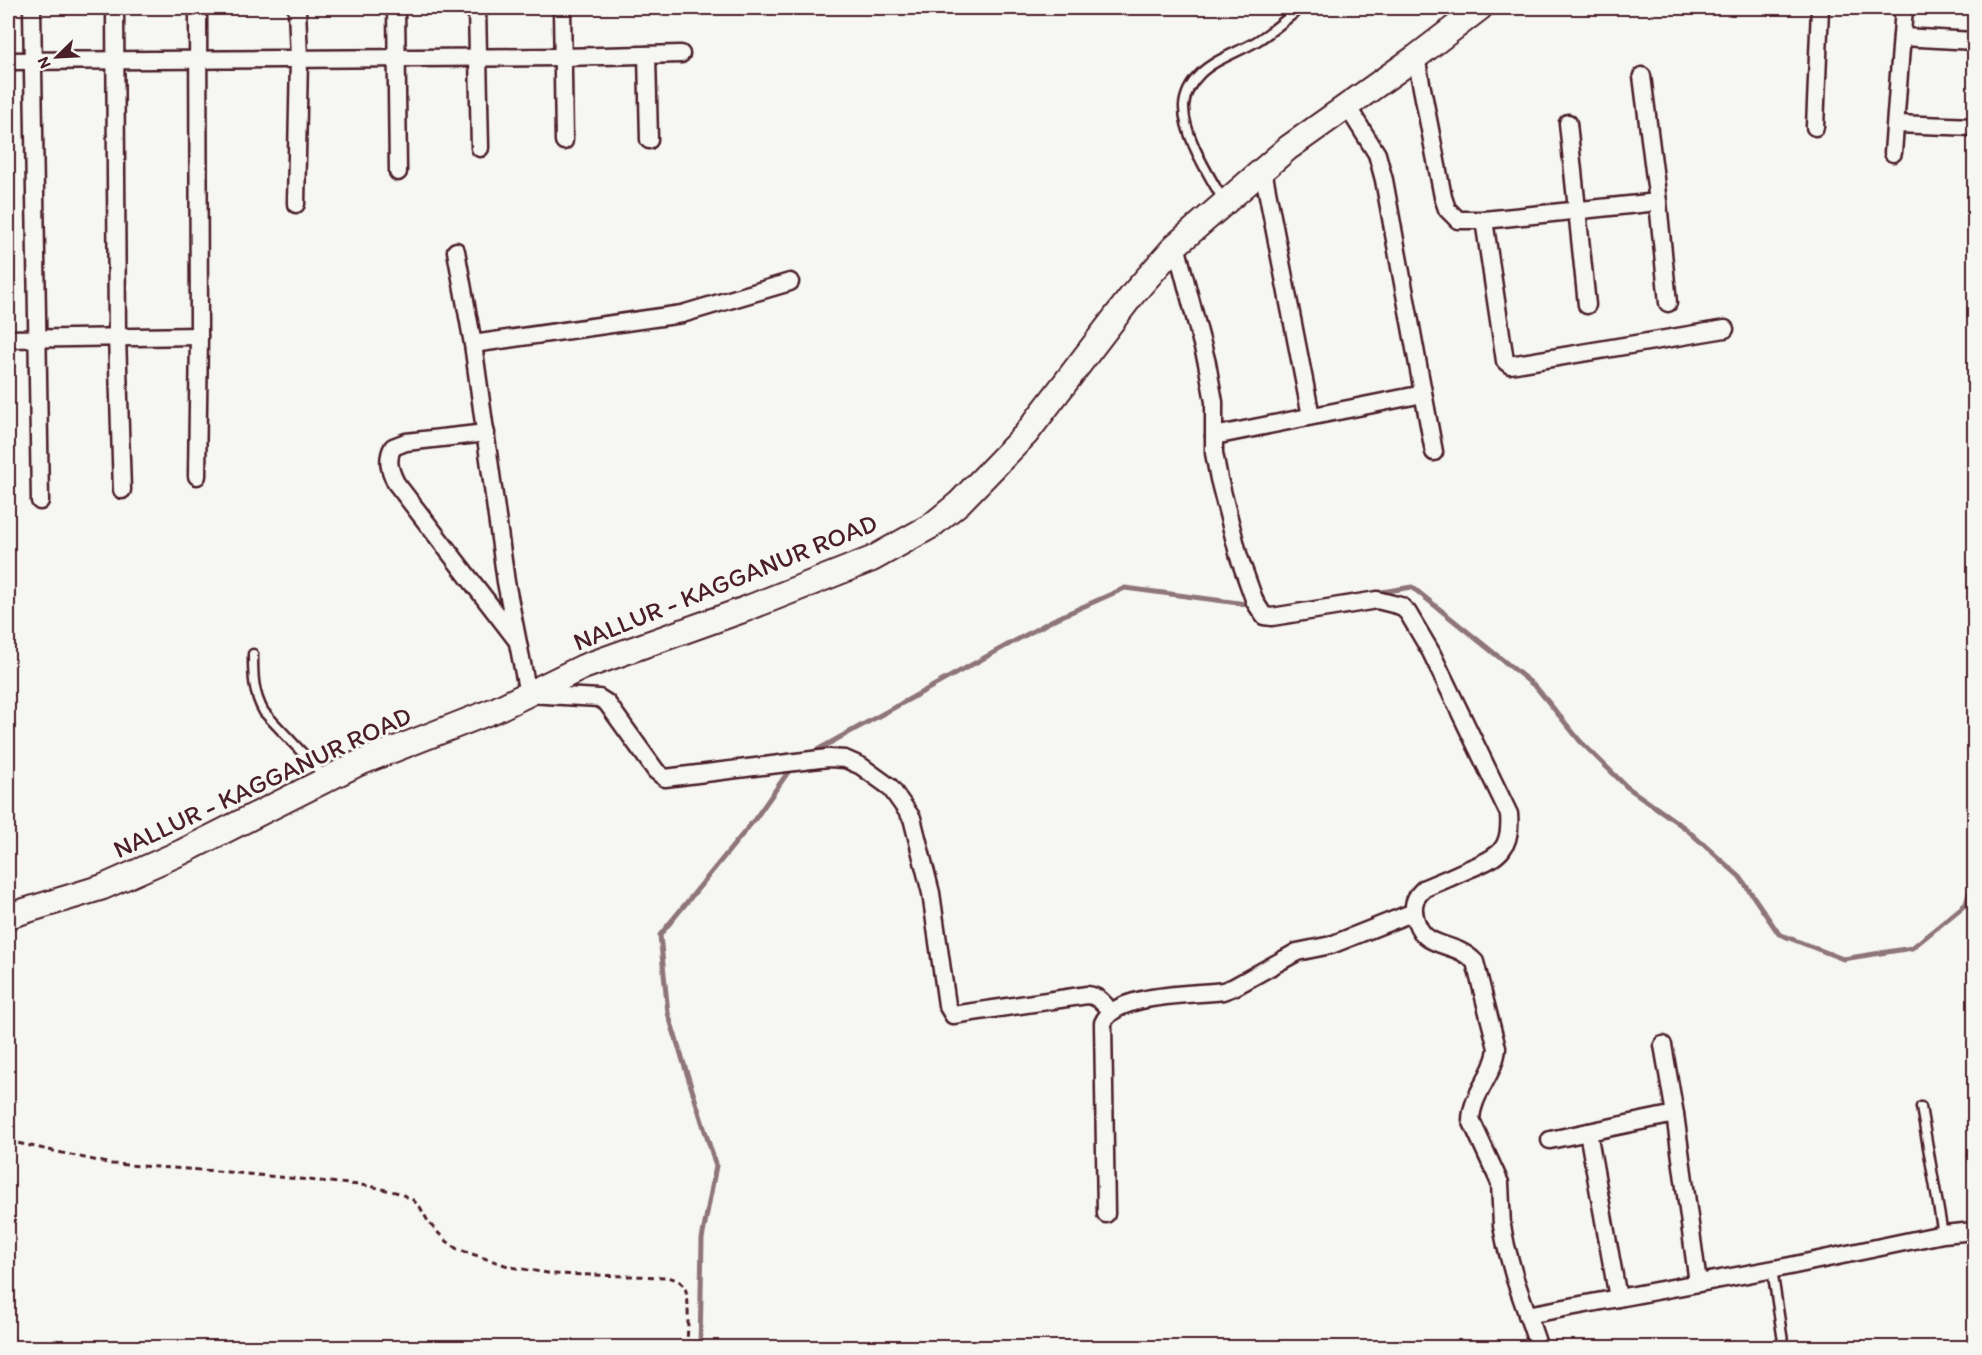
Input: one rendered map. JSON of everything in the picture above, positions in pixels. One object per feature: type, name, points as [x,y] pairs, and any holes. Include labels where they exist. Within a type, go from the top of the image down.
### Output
[{"type":"main road","name":"NALLUR - KAGGANUR ROAD","points":[[8,916],[103,887],[183,852],[357,764],[495,710],[583,667],[743,610],[872,559],[931,526],[959,503],[1026,434],[1133,294],[1176,245],[1288,148],[1416,57],[1480,8]]},
{"type":"street","points":[[32,8],[40,501]]},
{"type":"street","points":[[115,8],[117,336],[122,489]]},
{"type":"street","points":[[197,476],[198,8]]},
{"type":"street","points":[[296,204],[299,59],[297,8]]},
{"type":"street","points":[[396,8],[398,172]]},
{"type":"street","points":[[477,8],[480,148]]},
{"type":"street","points":[[562,8],[564,141]]},
{"type":"street","points":[[1815,127],[1820,8]]},
{"type":"street","points":[[1893,153],[1904,8]]},
{"type":"street","points":[[1902,37],[1974,41]]},
{"type":"street","points":[[8,60],[397,59],[681,54]]},
{"type":"street","points":[[647,55],[649,140]]},
{"type":"street","points":[[1416,57],[1446,210],[1458,220],[1658,201]]},
{"type":"street","points":[[1642,76],[1668,303]]},
{"type":"street","points":[[1347,106],[1377,154],[1384,180],[1434,452]]},
{"type":"street","points":[[1568,123],[1579,210],[1587,305]]},
{"type":"street","points":[[1896,124],[1974,127]]},
{"type":"street","points":[[1263,170],[1311,416]]},
{"type":"street","points":[[1484,219],[1505,361],[1510,365],[1725,329]]},
{"type":"street","points":[[1176,245],[1207,363],[1214,402],[1214,453],[1224,501],[1239,556],[1260,612],[1264,616],[1272,617],[1377,600],[1401,606],[1408,613],[1431,652],[1509,814],[1509,836],[1503,849],[1493,859],[1425,888],[1418,894],[1414,912],[1424,937],[1460,950],[1468,954],[1475,962],[1497,1048],[1496,1060],[1472,1110],[1471,1120],[1500,1183],[1502,1226],[1506,1246],[1539,1347]]},
{"type":"street","points":[[456,251],[473,344],[506,582],[528,694],[599,698],[607,703],[656,771],[665,778],[828,758],[845,759],[861,766],[890,787],[912,818],[931,893],[947,1005],[953,1015],[1087,995],[1100,999],[1111,1012]]},
{"type":"street","points":[[473,344],[682,314],[790,282]]},
{"type":"street","points":[[8,339],[199,336]]},
{"type":"street","points":[[1214,436],[1423,394]]},
{"type":"street","points":[[486,433],[406,442],[393,447],[389,455],[390,471],[396,483],[518,642]]},
{"type":"street","points":[[1106,1214],[1103,1023],[1111,1012],[1144,999],[1222,991],[1234,987],[1297,952],[1331,945],[1414,912]]},
{"type":"street","points":[[1663,1045],[1675,1114],[1698,1283]]},
{"type":"street","points":[[1550,1140],[1675,1114]]},
{"type":"street","points":[[1588,1132],[1618,1299]]},
{"type":"street","points":[[1527,1315],[1943,1234],[1974,1231]]},
{"type":"lane","points":[[1225,203],[1207,172],[1191,137],[1184,107],[1186,96],[1191,84],[1202,72],[1258,41],[1301,8]]},
{"type":"lane","points":[[253,654],[254,686],[264,712],[327,779]]},
{"type":"lane","points":[[1921,1107],[1943,1234]]},
{"type":"lane","points":[[1772,1269],[1784,1347]]},
{"type":"path","points":[[8,1141],[112,1164],[311,1180],[370,1186],[399,1193],[413,1200],[429,1223],[444,1239],[458,1249],[511,1267],[553,1274],[668,1277],[678,1280],[683,1284],[687,1293],[687,1347]]},
{"type":"waterway","points":[[1376,593],[1412,587],[1536,687],[1580,741],[1627,787],[1685,828],[1740,877],[1779,934],[1843,959],[1912,948],[1966,904],[1974,876]]},
{"type":"waterway","points":[[808,755],[1053,620],[1125,588],[1254,605]]},
{"type":"waterway","points":[[700,1348],[702,1239],[716,1166],[668,1013],[660,935],[755,819],[793,765]]}]
